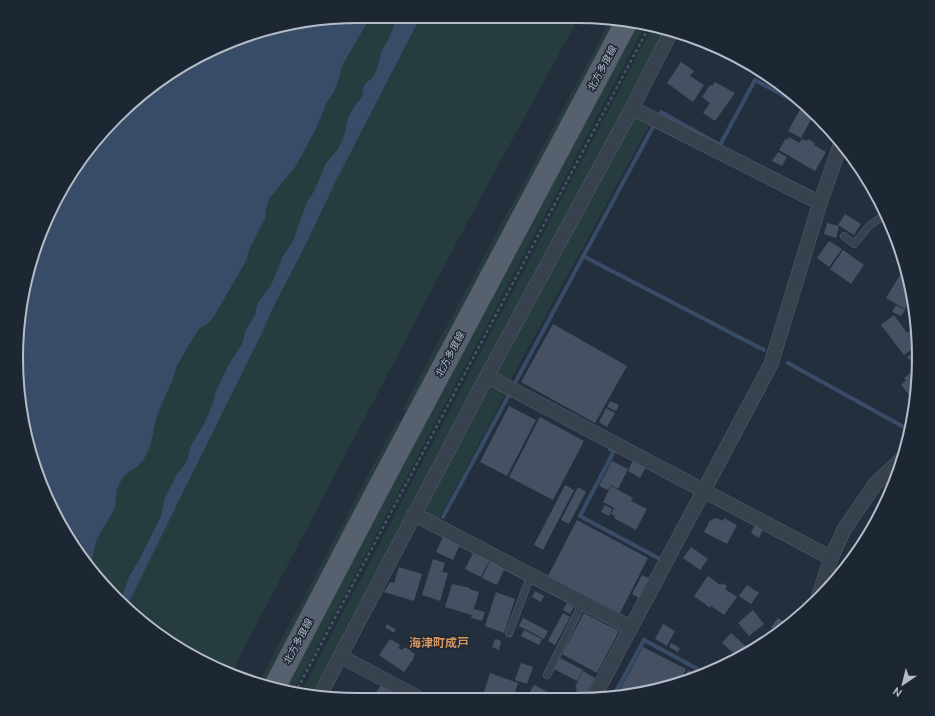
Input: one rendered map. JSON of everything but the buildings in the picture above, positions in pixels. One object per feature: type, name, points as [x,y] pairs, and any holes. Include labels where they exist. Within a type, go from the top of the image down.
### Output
[{"type":"main road","name":"北方多度線","points":[[276,683],[380,484],[624,26]]},
{"type":"street","points":[[322,691],[487,376],[632,108],[669,36]]},
{"type":"street","points":[[632,108],[820,203]]},
{"type":"street","points":[[597,692],[771,364],[820,203],[839,149]]},
{"type":"street","points":[[487,376],[832,558]]},
{"type":"street","points":[[822,586],[832,558],[846,528],[876,483],[894,467]]},
{"type":"street","points":[[414,514],[630,628]]},
{"type":"street","points":[[340,656],[409,693]]},
{"type":"lane","points":[[844,236],[854,244],[870,225],[881,218]]},
{"type":"lane","points":[[509,633],[531,575]]},
{"type":"lane","points":[[547,674],[583,602]]},
{"type":"path","points":[[298,688],[647,30]]},
{"type":"green space","points":[[367,23],[395,23],[382,50],[376,71],[373,77],[364,85],[362,97],[355,105],[338,149],[326,163],[310,197],[293,241],[283,256],[271,285],[257,304],[255,315],[246,329],[242,344],[229,364],[215,393],[214,400],[205,422],[190,447],[187,460],[177,474],[165,497],[161,516],[139,560],[129,575],[122,596],[91,561],[96,541],[115,508],[117,489],[122,479],[128,472],[136,468],[177,367],[195,335],[200,328],[207,325],[213,318],[247,259],[249,250],[265,219],[269,199],[296,166],[317,127],[327,102],[334,92],[339,79],[341,66]]},
{"type":"green space","points":[[417,23],[576,23],[469,219],[233,668],[190,648],[172,637],[129,602],[336,181]]},
{"type":"green space","points":[[608,25],[616,26],[409,414],[402,410]]},
{"type":"green space","points":[[633,28],[643,29],[295,687],[285,685]]},
{"type":"green space","points":[[650,31],[666,35],[317,690],[303,688]]},
{"type":"green space","points":[[640,116],[651,122],[509,383],[496,373],[631,120]]},
{"type":"green space","points":[[495,385],[507,391],[438,521],[425,513],[423,509],[489,386]]},
{"type":"green space","points":[[397,420],[404,424],[269,681],[261,679]]},
{"type":"water","points":[[367,23],[342,66],[334,92],[327,102],[317,127],[296,166],[269,199],[265,219],[249,250],[247,259],[241,270],[213,318],[207,325],[200,328],[177,366],[173,379],[157,415],[150,447],[144,459],[136,468],[128,472],[122,479],[117,489],[115,508],[96,541],[91,561],[68,526],[41,466],[29,423],[24,380],[23,358],[26,314],[34,271],[49,230],[68,190],[92,154],[121,121],[154,92],[190,68],[230,49],[271,34],[314,26]]},
{"type":"water","points":[[395,23],[417,23],[336,181],[129,602],[122,596],[129,576],[139,560],[161,516],[165,497],[177,474],[187,461],[190,447],[205,422],[214,400],[215,393],[229,364],[242,344],[246,329],[255,315],[257,304],[271,285],[283,256],[293,241],[307,202],[314,191],[326,163],[338,149],[344,136],[348,118],[355,105],[362,97],[364,85],[373,77],[382,50]]},
{"type":"waterway","points":[[661,112],[720,145],[755,80],[789,99]]},
{"type":"waterway","points":[[516,381],[653,127]]},
{"type":"waterway","points":[[583,256],[764,350]]},
{"type":"waterway","points":[[788,363],[905,428]]},
{"type":"waterway","points":[[443,517],[509,395],[511,396]]},
{"type":"waterway","points":[[610,449],[614,451],[580,516],[658,558]]},
{"type":"waterway","points":[[617,690],[644,640],[699,670]]},
{"type":"district","name":"海津町成戸","points":[[439,642]]}]
